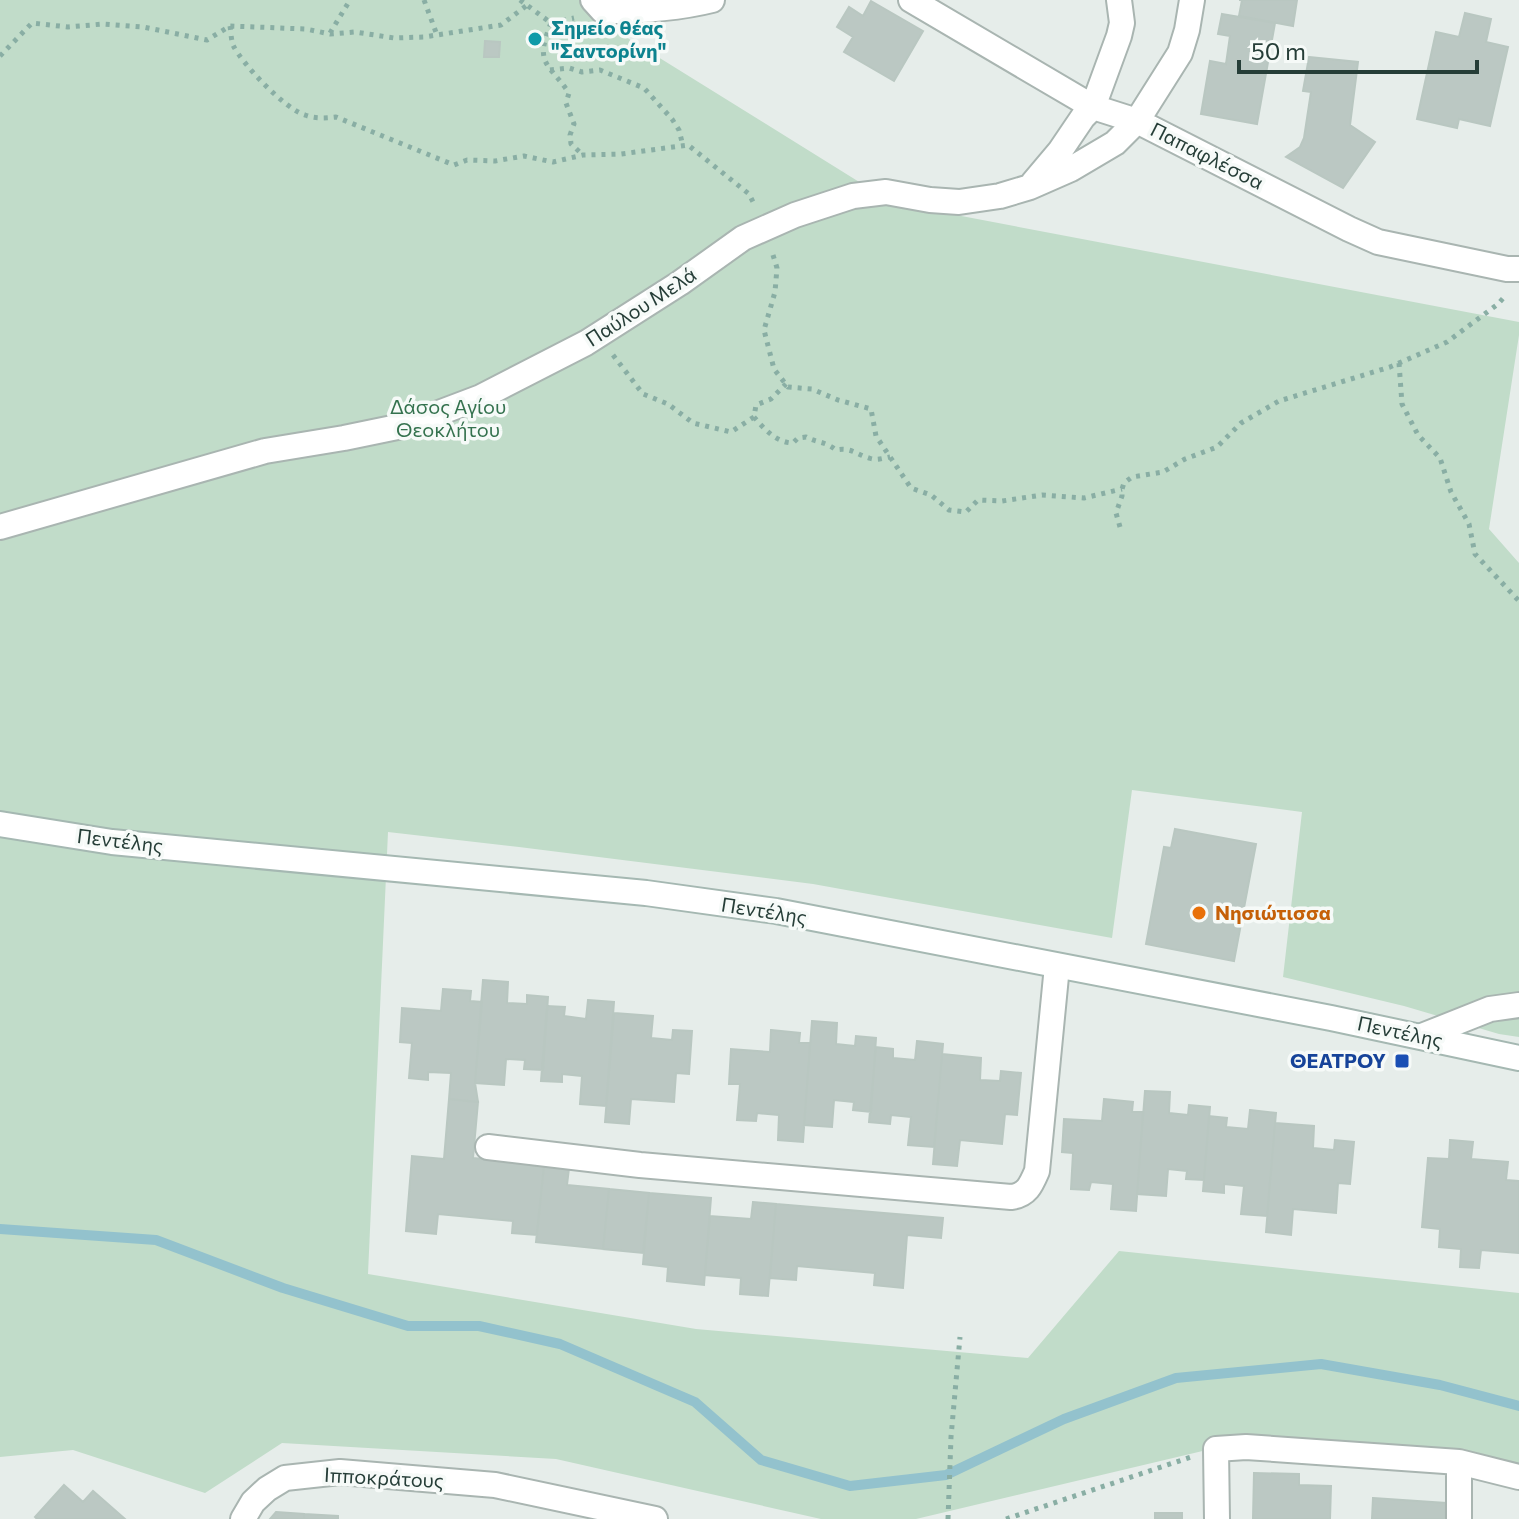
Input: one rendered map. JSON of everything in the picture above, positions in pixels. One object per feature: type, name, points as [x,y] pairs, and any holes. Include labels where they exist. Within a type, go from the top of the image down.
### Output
[{"type":"street","points":[[593,0],[603,11],[640,11],[686,7],[712,0]]},
{"type":"street","name":"Παπαφλέσσα","points":[[911,0],[1093,107],[1137,121],[1349,229],[1378,242],[1507,269],[1514,279]]},
{"type":"street","points":[[1030,187],[1093,107],[1119,36],[1122,23],[1119,0]]},
{"type":"street","name":"Παύλου Μελά","points":[[0,527],[265,451],[407,425],[481,397],[586,343],[743,238],[795,215],[853,196],[886,192],[959,202],[1000,196],[1071,169],[1115,143],[1137,121],[1180,53],[1192,0]]},
{"type":"street","name":"Πεντέλης","points":[[0,824],[112,842],[646,893],[776,911],[1422,1036],[1519,1058]]},
{"type":"street","points":[[488,1147],[640,1165],[1020,1196],[1030,1188],[1037,1171],[1057,966]]},
{"type":"street","points":[[1422,1036],[1490,1009],[1519,1005]]},
{"type":"street","points":[[1217,1519],[1216,1449],[1246,1447],[1459,1462],[1519,1477]]},
{"type":"street","points":[[1459,1462],[1459,1519]]},
{"type":"street","name":"Ιπποκράτους","points":[[243,1519],[253,1502],[285,1478],[340,1472],[495,1485],[655,1519]]},
{"type":"path","points":[[330,34],[350,0]]},
{"type":"path","points":[[424,0],[437,35]]},
{"type":"path","points":[[520,0],[551,23],[544,40],[543,55],[550,70],[569,93],[566,103],[574,124],[571,144],[583,155]]},
{"type":"path","points":[[0,56],[32,23],[68,27],[103,24],[129,26],[207,40],[230,26],[306,29],[330,34],[355,32],[394,38],[424,37],[501,25],[526,6]]},
{"type":"path","points":[[230,26],[232,42],[245,64],[284,103],[303,115],[336,117],[454,165],[467,160],[495,161],[524,156],[553,162],[583,155],[621,154],[688,145],[749,194],[766,228],[777,268],[775,292],[764,330],[774,369],[788,387],[812,389],[871,409],[876,436],[911,488],[931,495],[949,510],[966,512],[978,500],[1002,501],[1042,495],[1084,498],[1122,489]]},
{"type":"path","points":[[550,70],[600,70],[644,88],[672,119],[683,146]]},
{"type":"path","points":[[1120,527],[1116,513],[1124,483],[1132,477],[1163,472],[1185,459],[1217,447],[1241,423],[1279,401],[1399,363],[1447,342],[1504,299],[1514,279]]},
{"type":"path","points":[[601,333],[616,361],[643,394],[668,404],[693,423],[731,432],[754,417],[756,405],[771,399],[786,384]]},
{"type":"path","points":[[1399,363],[1402,404],[1418,435],[1440,458],[1451,492],[1469,524],[1475,554],[1519,601]]},
{"type":"path","points":[[754,417],[769,433],[785,443],[806,437],[829,444],[836,450],[849,448],[877,460],[891,457]]},
{"type":"path","points":[[948,1519],[951,1437],[960,1337]]},
{"type":"path","points":[[1006,1519],[1216,1449]]},
{"type":"green space","name":"Δάσος Αγίου Θεοκλήτου","points":[[0,0],[580,0],[592,16],[893,203],[1519,322],[1489,529],[1519,563],[1519,1037],[1283,977],[1302,812],[1132,790],[1112,938],[813,884],[388,832],[368,1274],[696,1329],[1028,1358],[1119,1251],[1519,1293],[1519,1471],[1270,1435],[916,1519],[821,1519],[556,1459],[282,1443],[205,1493],[73,1450],[0,1457]]},
{"type":"building","points":[[1242,0],[1297,0],[1293,26],[1239,16]]},
{"type":"building","points":[[871,1],[923,31],[894,81],[844,52],[853,37],[837,27],[849,7],[863,16]]},
{"type":"building","points":[[1465,13],[1491,19],[1486,42],[1508,47],[1490,126],[1459,119],[1457,128],[1417,119],[1436,32],[1459,37]]},
{"type":"building","points":[[1222,14],[1275,23],[1257,124],[1201,114],[1210,61],[1226,64],[1230,36],[1218,34]]},
{"type":"building","points":[[485,41],[500,42],[499,57],[484,57]]},
{"type":"building","points":[[1309,57],[1358,62],[1350,125],[1375,142],[1343,188],[1286,157],[1300,147],[1304,138],[1311,92],[1303,91]]},
{"type":"building","points":[[1175,829],[1256,844],[1234,961],[1146,944],[1164,847],[1171,848]]},
{"type":"building","points":[[483,980],[508,982],[507,1003],[527,1004],[527,995],[548,997],[543,1070],[524,1069],[525,1060],[506,1059],[504,1085],[475,1083]]},
{"type":"building","points":[[443,989],[471,991],[470,1001],[482,1002],[475,1083],[478,1102],[449,1099],[451,1073],[428,1072],[428,1080],[409,1078],[412,1043],[400,1042],[402,1008],[441,1011]]},
{"type":"building","points":[[588,1000],[614,1002],[606,1106],[580,1104],[582,1076],[562,1074],[562,1082],[541,1081],[547,1006],[565,1007],[564,1016],[586,1019]]},
{"type":"building","points":[[614,1013],[653,1016],[651,1038],[672,1040],[673,1030],[692,1031],[689,1074],[676,1073],[674,1102],[631,1099],[629,1124],[605,1122]]},
{"type":"building","points":[[812,1021],[837,1023],[836,1044],[855,1046],[856,1036],[876,1038],[871,1112],[853,1110],[854,1102],[834,1100],[832,1127],[804,1125]]},
{"type":"building","points":[[771,1030],[800,1033],[799,1043],[810,1043],[803,1142],[778,1140],[779,1115],[757,1113],[756,1121],[737,1120],[740,1084],[729,1084],[731,1049],[770,1052]]},
{"type":"building","points":[[917,1041],[943,1044],[934,1147],[908,1145],[911,1117],[891,1115],[890,1124],[869,1122],[876,1047],[893,1049],[893,1058],[915,1060]]},
{"type":"building","points":[[942,1054],[981,1058],[980,1080],[1000,1081],[1001,1071],[1021,1073],[1017,1115],[1005,1114],[1002,1144],[960,1140],[957,1166],[933,1164]]},
{"type":"building","points":[[1145,1091],[1170,1092],[1169,1113],[1188,1115],[1189,1105],[1210,1107],[1204,1180],[1186,1179],[1187,1171],[1168,1169],[1166,1196],[1137,1194]]},
{"type":"building","points":[[449,1099],[478,1102],[473,1158],[544,1165],[537,1235],[512,1233],[513,1221],[438,1214],[436,1234],[406,1231],[412,1156],[444,1159]]},
{"type":"building","points":[[1104,1099],[1133,1102],[1132,1112],[1143,1112],[1136,1211],[1111,1209],[1113,1184],[1091,1182],[1089,1190],[1071,1189],[1073,1153],[1062,1152],[1064,1119],[1102,1121]]},
{"type":"building","points":[[1250,1110],[1276,1113],[1267,1216],[1241,1214],[1244,1186],[1224,1184],[1224,1193],[1203,1191],[1209,1116],[1227,1118],[1226,1127],[1248,1129]]},
{"type":"building","points":[[1275,1123],[1314,1126],[1313,1148],[1334,1150],[1335,1140],[1354,1142],[1350,1184],[1338,1183],[1336,1213],[1293,1209],[1291,1235],[1266,1232]]},
{"type":"building","points":[[1450,1140],[1473,1142],[1471,1159],[1508,1162],[1506,1180],[1519,1181],[1519,1253],[1481,1250],[1479,1268],[1460,1267],[1461,1249],[1439,1247],[1440,1229],[1422,1227],[1428,1158],[1449,1159]]},
{"type":"building","points":[[544,1165],[569,1168],[567,1185],[609,1189],[603,1249],[536,1242]]},
{"type":"building","points":[[609,1189],[649,1193],[643,1253],[603,1249]]},
{"type":"building","points":[[649,1193],[711,1198],[704,1285],[667,1281],[668,1267],[643,1264]]},
{"type":"building","points":[[753,1202],[776,1204],[768,1296],[740,1294],[741,1278],[705,1275],[710,1216],[751,1219]]},
{"type":"building","points":[[776,1204],[943,1218],[941,1238],[907,1235],[903,1288],[874,1285],[875,1273],[797,1266],[796,1280],[770,1278]]},
{"type":"building","points":[[1254,1473],[1299,1474],[1299,1485],[1331,1486],[1330,1519],[1253,1519]]},
{"type":"building","points":[[64,1485],[83,1502],[93,1491],[125,1519],[37,1519],[35,1517]]},
{"type":"building","points":[[1373,1498],[1446,1503],[1445,1519],[1372,1519]]},
{"type":"building","points":[[276,1512],[304,1514],[304,1519],[270,1519]]},
{"type":"building","points":[[1155,1513],[1182,1513],[1182,1519],[1155,1519]]},
{"type":"building","points":[[304,1514],[338,1516],[338,1519],[304,1519]]},
{"type":"waterway","points":[[0,1229],[156,1240],[283,1288],[408,1326],[479,1326],[560,1344],[695,1402],[761,1460],[850,1486],[946,1475],[1064,1419],[1176,1378],[1321,1364],[1440,1385],[1519,1406]]},
{"type":"place","name":"Σημείο θέας \"Σαντορίνη\"","points":[[535,39]]},
{"type":"place","name":"Νησιώτισσα","points":[[1199,913]]},
{"type":"place","name":"ΘΕΑΤΡΟΥ","points":[[1402,1061]]}]
